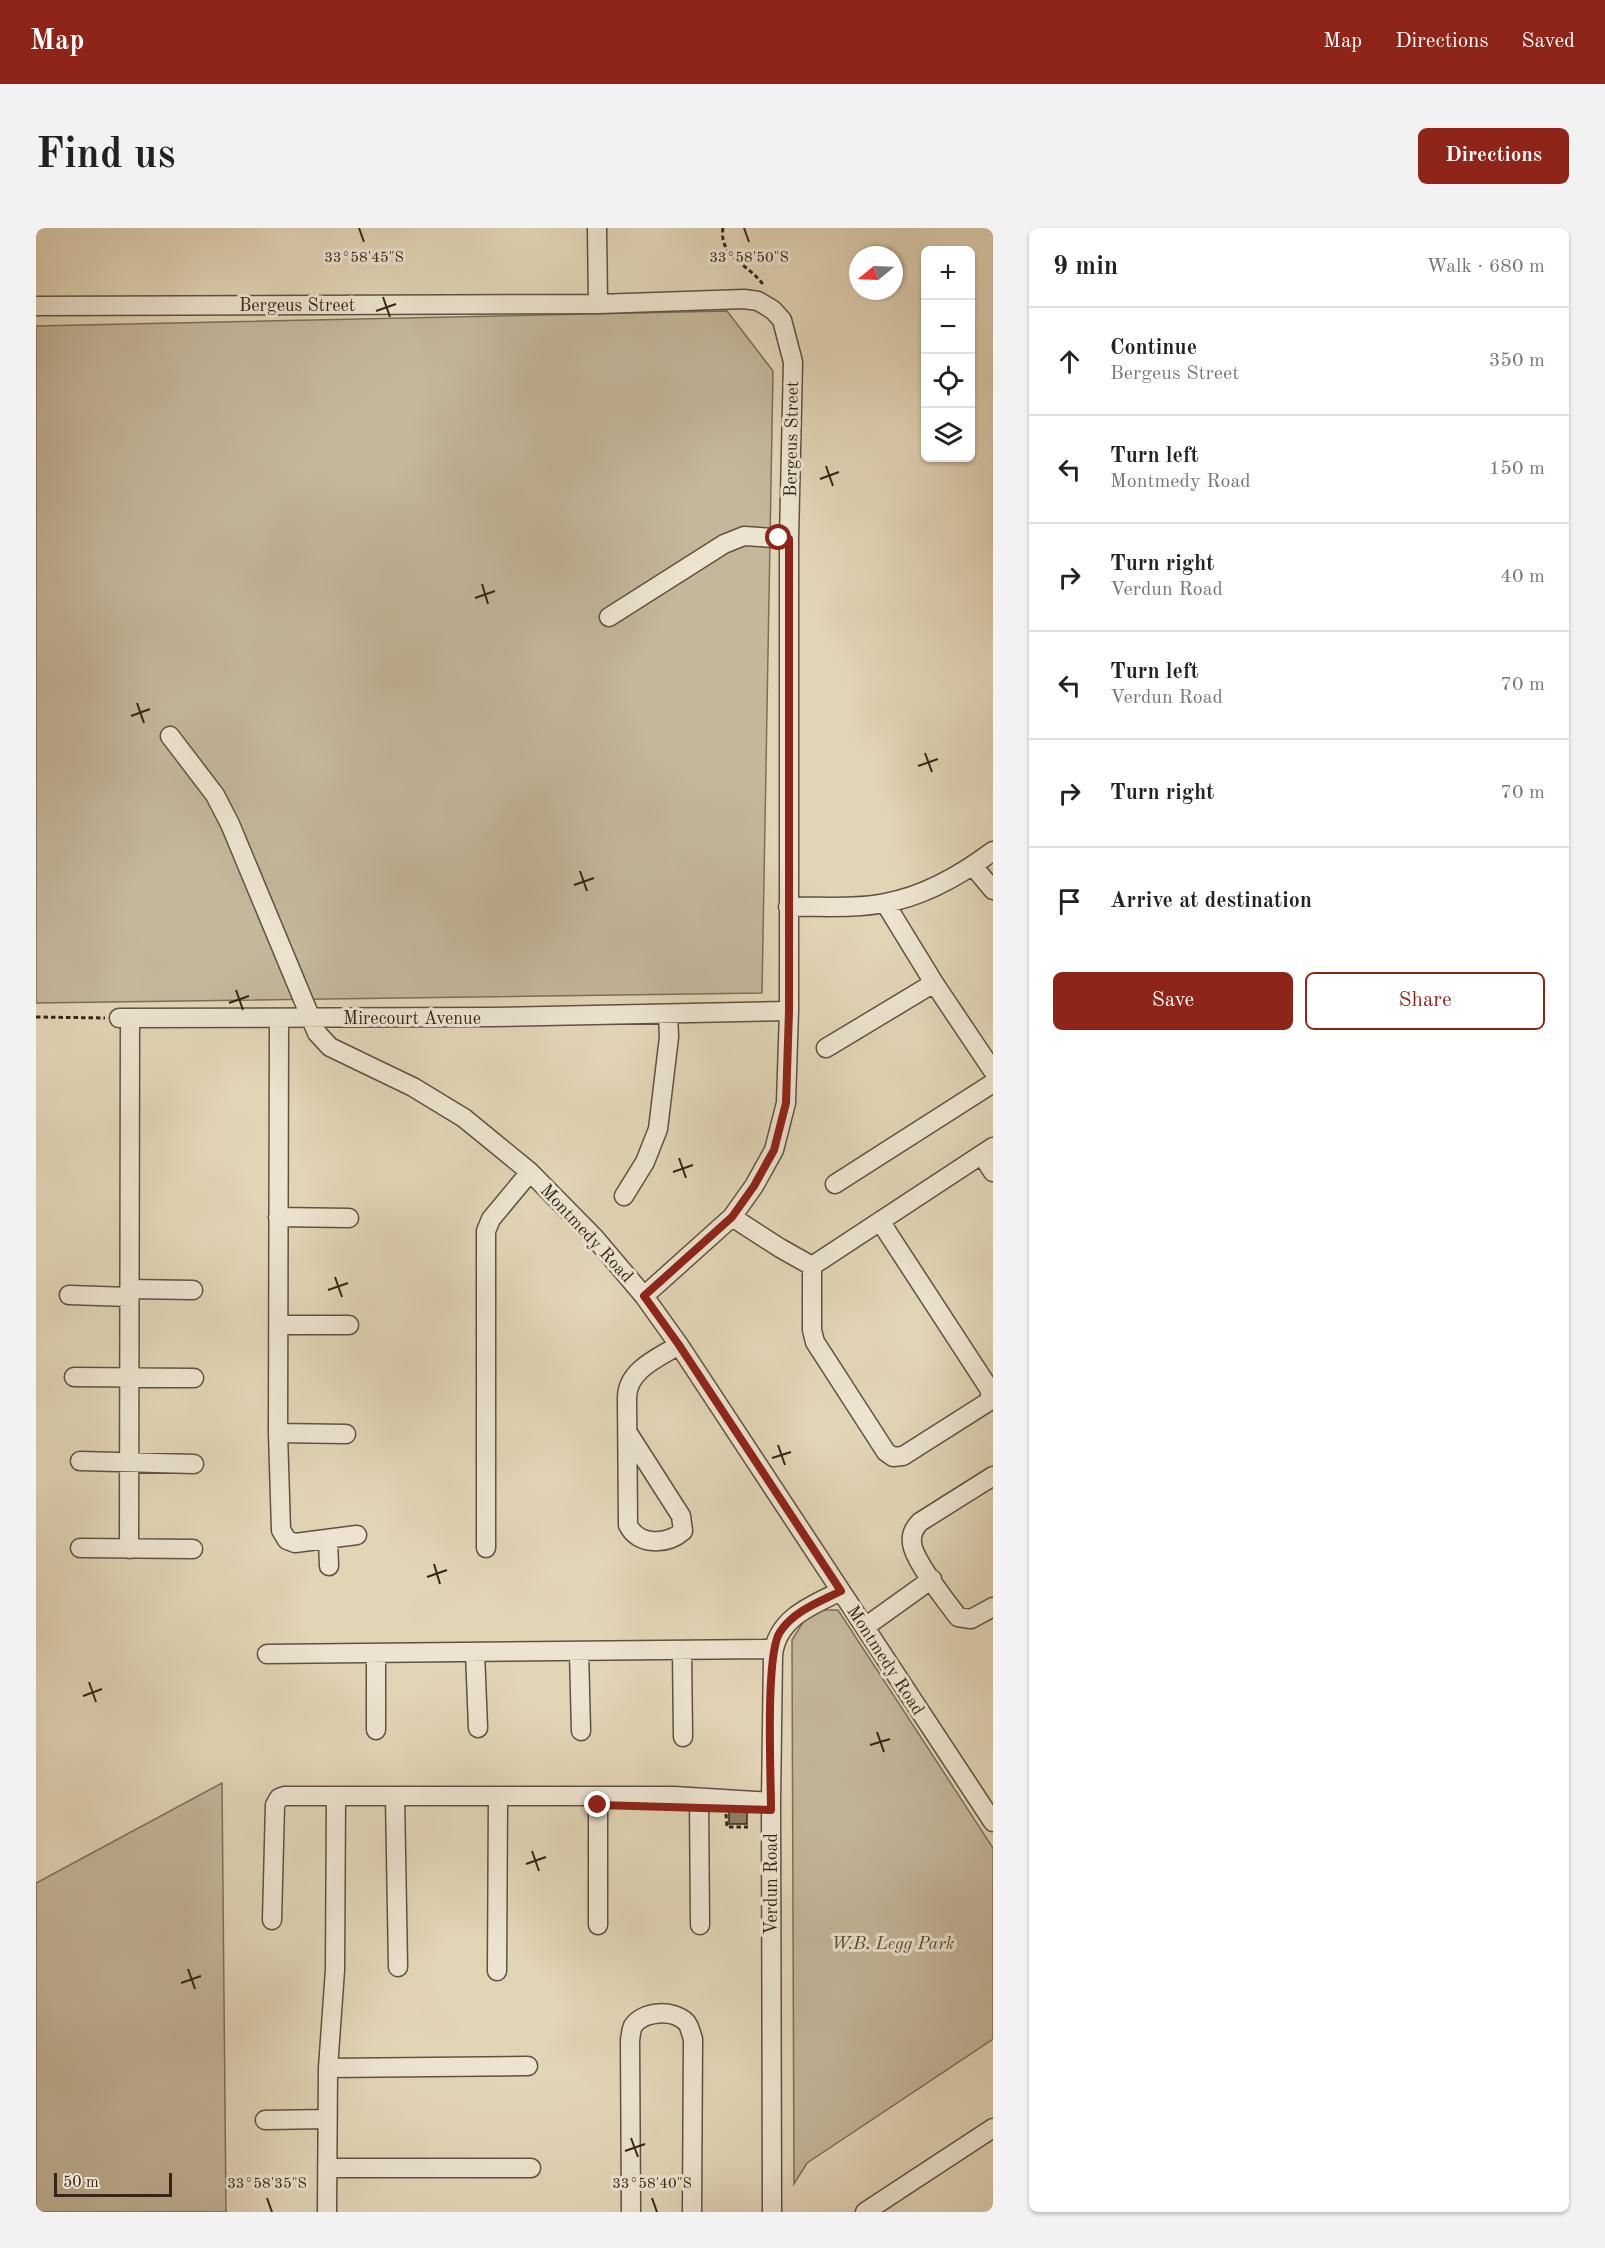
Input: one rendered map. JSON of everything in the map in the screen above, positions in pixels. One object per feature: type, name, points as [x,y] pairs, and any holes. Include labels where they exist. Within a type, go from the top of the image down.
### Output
[{"type":"street","points":[[597,228],[598,304]]},
{"type":"street","name":"Bergeus Street","points":[[36,306],[598,304],[744,299],[758,302],[773,310],[782,320],[793,362],[789,539],[789,1011],[786,1103],[774,1150],[754,1186],[732,1217],[644,1296]]},
{"type":"street","points":[[609,617],[723,544],[744,536],[789,539]]},
{"type":"street","name":"Montmedy Road","points":[[170,736],[215,795],[230,824],[317,1033],[330,1047],[413,1087],[465,1118],[530,1172],[594,1237],[644,1296],[679,1345],[993,1822]]},
{"type":"street","points":[[788,907],[885,903],[913,896],[973,866],[993,851]]},
{"type":"street","points":[[973,866],[993,890]]},
{"type":"street","points":[[885,903],[934,983],[993,1071]]},
{"type":"street","points":[[826,1048],[934,983]]},
{"type":"street","name":"Mirecourt Avenue","points":[[124,1019],[279,1020],[789,1011]]},
{"type":"street","points":[[624,1196],[645,1162],[658,1129],[669,1037],[668,1014]]},
{"type":"street","points":[[124,1019],[129,1293],[129,1549]]},
{"type":"street","points":[[279,1020],[278,1433],[280,1523],[283,1536],[295,1543],[357,1535]]},
{"type":"street","points":[[835,1184],[993,1083]]},
{"type":"street","points":[[812,1266],[987,1151],[993,1172]]},
{"type":"street","points":[[486,1548],[486,1231],[492,1219],[530,1172]]},
{"type":"street","points":[[278,1217],[349,1218]]},
{"type":"street","points":[[732,1217],[812,1266]]},
{"type":"street","points":[[812,1266],[812,1330],[815,1342],[886,1452],[893,1457],[903,1456],[988,1402],[991,1394],[880,1221]]},
{"type":"street","points":[[69,1295],[194,1290]]},
{"type":"street","points":[[279,1325],[349,1325]]},
{"type":"street","points":[[628,1433],[681,1516],[682,1531],[677,1536],[667,1540],[652,1540],[640,1539],[632,1533],[627,1517],[627,1386],[632,1377],[679,1345]]},
{"type":"street","points":[[74,1377],[194,1378]]},
{"type":"street","points":[[278,1433],[346,1434]]},
{"type":"street","points":[[80,1461],[194,1464]]},
{"type":"street","points":[[993,1476],[920,1522],[914,1529],[913,1547],[932,1580],[958,1617],[971,1619],[993,1607]]},
{"type":"street","points":[[328,1539],[329,1566]]},
{"type":"street","points":[[80,1548],[193,1550]]},
{"type":"street","points":[[865,1627],[932,1580]]},
{"type":"street","name":"Verdun Road","points":[[772,2212],[771,1675],[774,1649],[779,1633],[788,1622],[803,1610],[841,1591]]},
{"type":"street","points":[[267,1654],[774,1649]]},
{"type":"street","points":[[682,1650],[683,1737]]},
{"type":"street","points":[[579,1651],[581,1731]]},
{"type":"street","points":[[475,1652],[478,1728]]},
{"type":"street","points":[[376,1653],[376,1730]]},
{"type":"street","points":[[272,1920],[275,1805],[336,1801],[598,1801],[771,1806]]},
{"type":"street","points":[[327,2212],[328,2068],[335,1970],[336,1801]]},
{"type":"street","points":[[395,1801],[398,1967]]},
{"type":"street","points":[[497,1971],[498,1801]]},
{"type":"street","points":[[598,1801],[598,1925]]},
{"type":"street","points":[[699,1803],[726,1809],[771,1806]]},
{"type":"street","points":[[699,1803],[700,1925]]},
{"type":"street","points":[[631,2212],[630,2040],[632,2027],[640,2019],[655,2013],[678,2016],[687,2023],[693,2039],[692,2212]]},
{"type":"street","points":[[328,2068],[528,2066]]},
{"type":"street","points":[[265,2120],[327,2119]]},
{"type":"street","points":[[865,2212],[993,2128]]},
{"type":"street","points":[[327,2168],[531,2168]]},
{"type":"path","points":[[723,228],[724,244],[727,250],[762,283],[773,310]]},
{"type":"path","points":[[36,1017],[124,1019]]},
{"type":"path","points":[[726,1809],[727,1827],[748,1827]]},
{"type":"green space","points":[[727,311],[773,371],[762,993],[36,1003],[36,326]]},
{"type":"green space","name":"W.B. Legg Park","points":[[822,1610],[838,1610],[993,1848],[993,2039],[807,2163],[794,2184],[792,1640],[805,1619]]},
{"type":"green space","points":[[222,1783],[226,2212],[36,2212],[36,1883]]},
{"type":"building","points":[[729,1811],[747,1812],[747,1824],[729,1824]]},
{"type":"route","points":[[598,1805],[771,1810],[771,1675],[774,1649],[779,1633],[803,1610],[841,1591],[679,1345],[644,1296],[732,1217],[754,1186],[774,1150],[786,1103],[789,1011],[789,539],[779,538]]}]
